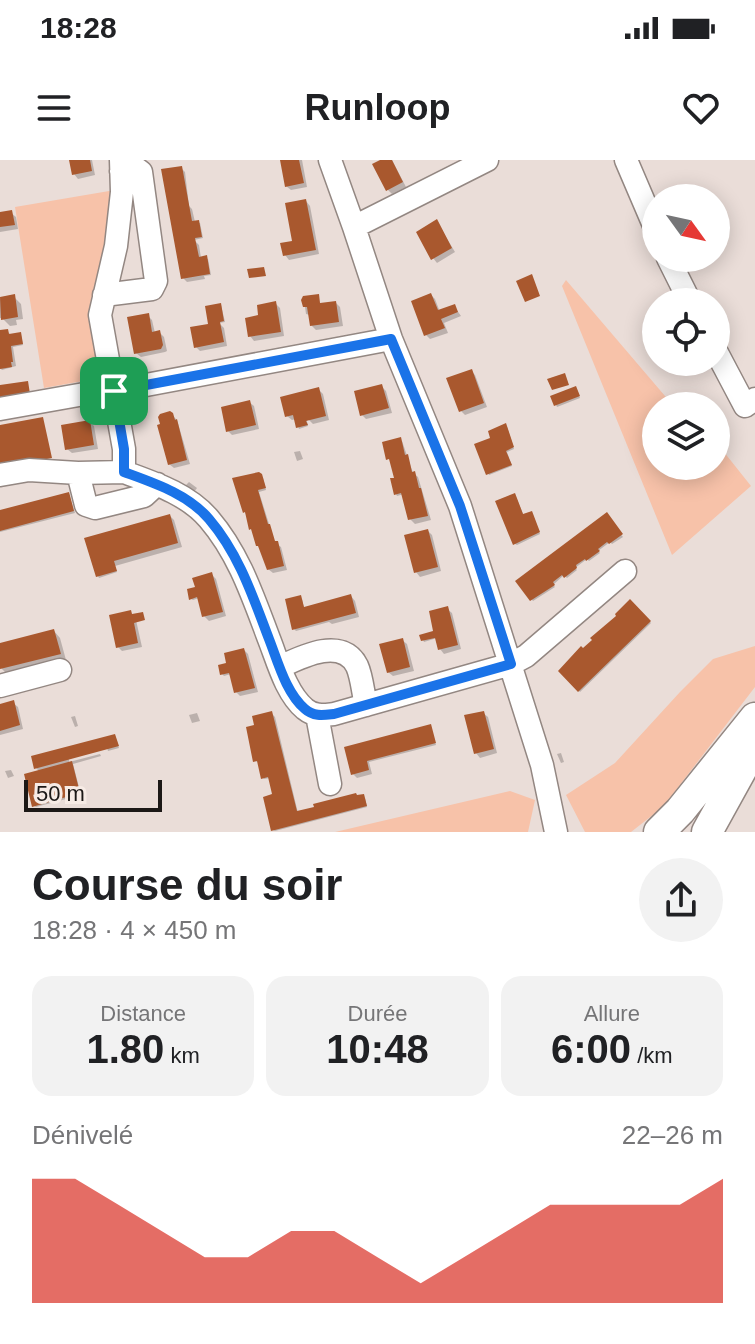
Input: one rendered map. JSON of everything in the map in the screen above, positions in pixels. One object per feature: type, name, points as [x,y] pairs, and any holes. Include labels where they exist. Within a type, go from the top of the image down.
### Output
[{"type":"main road","points":[[659,832],[680,811],[755,718]]},
{"type":"main road","points":[[707,832],[755,745]]},
{"type":"street","points":[[330,160],[391,339],[460,506],[542,765],[556,832]]},
{"type":"street","points":[[354,227],[487,160]]},
{"type":"street","points":[[626,160],[642,197]]},
{"type":"street","points":[[104,295],[152,289],[156,281],[141,172],[121,165],[122,192],[116,246],[104,295],[100,315],[124,449],[124,472]]},
{"type":"street","points":[[0,409],[391,339]]},
{"type":"street","points":[[730,372],[750,402]]},
{"type":"street","points":[[0,475],[29,470],[124,472],[157,484],[190,502],[208,517],[229,547],[246,579],[296,700],[317,715],[334,714],[511,664],[526,656],[625,571]]},
{"type":"street","points":[[78,473],[86,505],[95,508],[144,496],[157,484]]},
{"type":"street","points":[[280,667],[310,653],[331,651],[346,655],[357,665],[366,705]]},
{"type":"street","points":[[0,686],[60,670]]},
{"type":"street","points":[[317,715],[330,784]]},
{"type":"shaded area","points":[[115,190],[109,242],[90,303],[101,367],[94,379],[44,388],[15,207]]},
{"type":"shaded area","points":[[566,280],[642,369],[642,376],[648,376],[662,392],[642,392],[642,480],[730,480],[730,460],[751,486],[672,555],[562,286]]},
{"type":"shaded area","points":[[755,646],[755,687],[663,807],[631,832],[585,832],[566,795],[615,763],[713,659]]},
{"type":"shaded area","points":[[510,791],[535,800],[528,832],[335,832]]},
{"type":"building","points":[[69,160],[90,160],[92,171],[72,175]]},
{"type":"building","points":[[280,160],[299,160],[304,183],[285,187]]},
{"type":"building","points":[[392,160],[403,182],[386,191],[372,164]]},
{"type":"building","points":[[182,166],[192,221],[199,220],[202,237],[195,238],[199,257],[207,255],[210,274],[181,279],[161,169]]},
{"type":"building","points":[[306,199],[316,250],[283,256],[280,243],[292,241],[285,203]]},
{"type":"building","points":[[12,210],[15,225],[0,227],[0,212]]},
{"type":"building","points":[[437,219],[452,248],[431,260],[416,232]]},
{"type":"building","points":[[264,267],[266,276],[249,278],[247,269]]},
{"type":"building","points":[[532,274],[540,296],[525,302],[516,281]]},
{"type":"building","points":[[431,293],[438,310],[455,304],[458,312],[441,319],[445,328],[424,336],[411,301]]},
{"type":"building","points":[[15,294],[18,317],[1,320],[0,297]]},
{"type":"building","points":[[319,294],[320,303],[336,301],[339,322],[310,326],[307,307],[303,307],[301,300],[303,296]]},
{"type":"building","points":[[276,301],[281,332],[248,337],[245,318],[258,315],[257,305]]},
{"type":"building","points":[[221,303],[224,321],[220,322],[224,342],[194,348],[190,327],[208,324],[205,306]]},
{"type":"building","points":[[149,313],[152,332],[160,330],[163,345],[161,349],[134,354],[127,317]]},
{"type":"building","points":[[8,329],[9,334],[21,332],[23,344],[11,346],[12,367],[0,369],[0,330]]},
{"type":"building","points":[[472,369],[484,403],[459,412],[446,378]]},
{"type":"building","points":[[565,373],[569,385],[552,390],[547,379]]},
{"type":"building","points":[[28,381],[30,394],[0,402],[0,385]]},
{"type":"building","points":[[382,384],[389,408],[360,416],[354,391]]},
{"type":"building","points":[[576,386],[580,396],[554,406],[550,396]]},
{"type":"building","points":[[319,387],[326,416],[306,421],[308,425],[296,428],[293,415],[285,417],[280,397]]},
{"type":"building","points":[[250,400],[256,425],[226,432],[221,407]]},
{"type":"building","points":[[170,411],[177,419],[187,460],[168,465],[157,425],[160,424],[160,414]]},
{"type":"building","points":[[43,417],[52,458],[0,468],[0,425]]},
{"type":"building","points":[[90,420],[94,445],[65,450],[61,425]]},
{"type":"building","points":[[506,423],[514,447],[506,451],[512,465],[486,475],[474,444],[490,438],[488,431]]},
{"type":"building","points":[[401,437],[405,455],[408,454],[412,472],[415,471],[421,488],[428,516],[408,520],[401,493],[394,495],[390,478],[394,478],[382,442]]},
{"type":"building","points":[[259,472],[266,488],[258,490],[268,524],[275,541],[278,541],[284,566],[267,570],[249,530],[232,478]]},
{"type":"building","points":[[69,492],[74,511],[0,531],[0,510]]},
{"type":"building","points":[[515,493],[523,514],[532,511],[540,532],[513,545],[495,501]]},
{"type":"building","points":[[607,512],[623,534],[609,544],[607,542],[598,549],[600,551],[576,565],[577,568],[564,578],[562,575],[553,582],[555,585],[530,601],[515,581]]},
{"type":"building","points":[[170,514],[178,543],[114,561],[117,571],[96,577],[84,538]]},
{"type":"building","points":[[428,529],[438,567],[414,573],[404,535]]},
{"type":"building","points":[[212,572],[223,612],[202,617],[197,597],[189,600],[187,589],[195,587],[192,578]]},
{"type":"building","points":[[351,594],[356,613],[292,630],[285,599],[301,595],[304,607]]},
{"type":"building","points":[[630,599],[651,621],[578,692],[558,671]]},
{"type":"building","points":[[448,606],[458,645],[438,650],[435,638],[421,641],[419,635],[433,631],[429,611]]},
{"type":"building","points":[[131,610],[132,614],[143,612],[145,620],[134,623],[138,643],[116,648],[109,615]]},
{"type":"building","points":[[54,629],[61,654],[0,669],[0,643]]},
{"type":"building","points":[[403,638],[410,667],[387,673],[379,644]]},
{"type":"building","points":[[244,648],[255,688],[234,693],[229,673],[220,675],[218,665],[226,663],[224,653]]},
{"type":"building","points":[[14,700],[20,725],[0,731],[0,704]]},
{"type":"building","points":[[272,711],[297,811],[356,793],[364,794],[367,806],[271,831],[263,797],[272,794],[268,777],[261,779],[257,761],[253,762],[246,727],[254,725],[252,716]]},
{"type":"building","points":[[484,711],[494,749],[474,754],[464,715]]},
{"type":"building","points":[[431,724],[436,743],[367,761],[369,770],[351,775],[344,747]]},
{"type":"building","points":[[115,734],[119,746],[34,769],[31,756]]},
{"type":"building","points":[[72,761],[80,793],[32,807],[24,774]]},
{"type":"route","points":[[391,339],[460,506],[511,664],[334,714],[317,715],[308,711],[296,700],[246,579],[208,517],[190,502],[157,484],[124,472],[124,449],[114,391],[391,339]]}]
